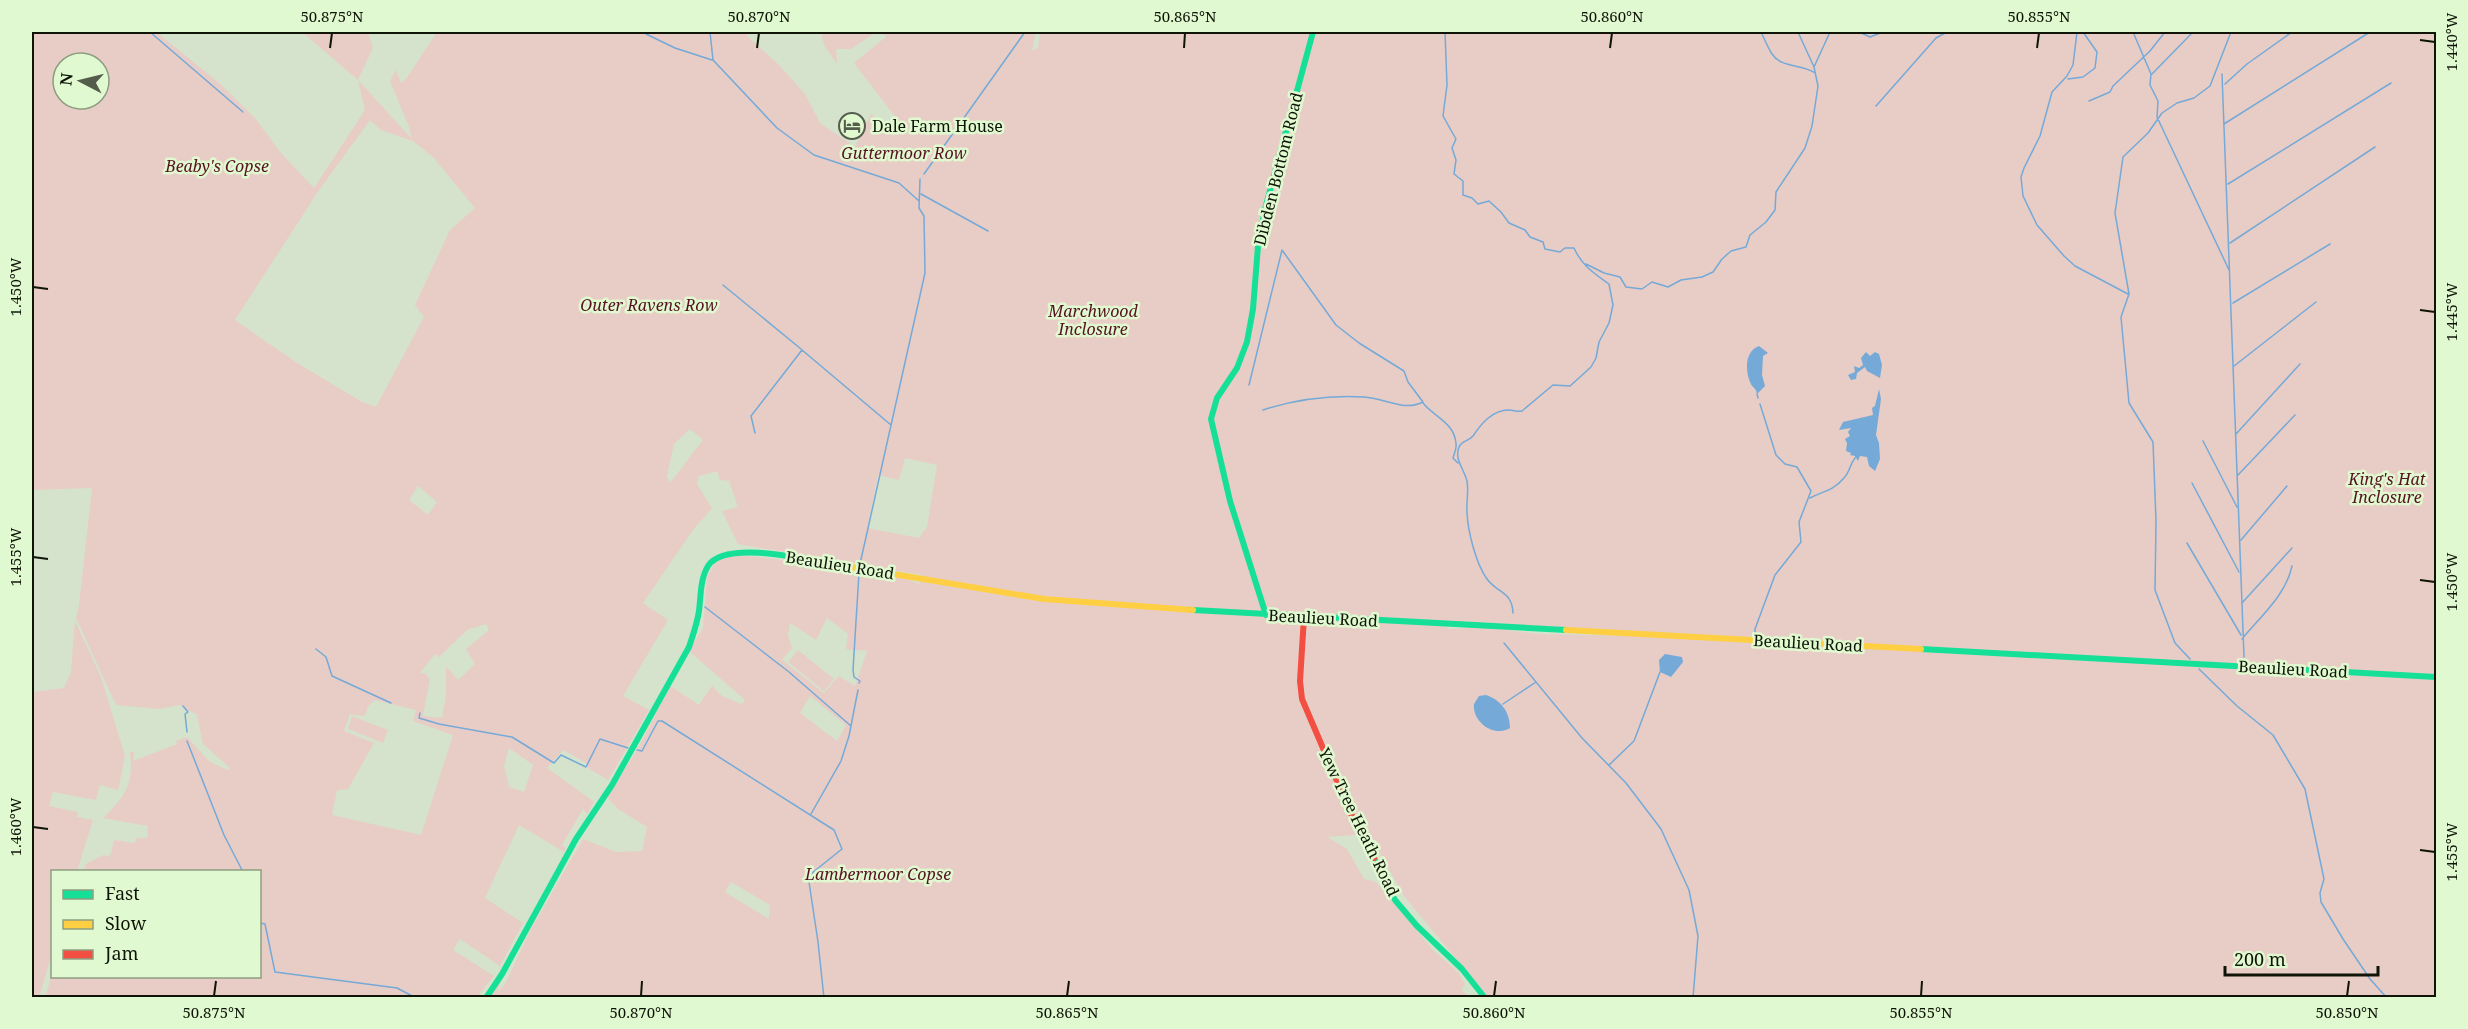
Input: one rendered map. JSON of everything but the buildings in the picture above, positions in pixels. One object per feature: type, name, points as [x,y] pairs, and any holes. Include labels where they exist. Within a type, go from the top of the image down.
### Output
[{"type":"street","name":"Dibden Bottom Road","points":[[1266,615],[1230,501],[1211,419],[1212,408],[1218,394],[1238,367],[1247,344],[1253,312],[1257,257],[1263,218],[1313,32]]},
{"type":"street","name":"Beaulieu Road","points":[[486,998],[502,974],[570,848],[623,766],[689,647],[697,628],[707,567],[718,555],[738,550],[763,552],[1069,602],[1266,615],[2436,676]]},
{"type":"street","name":"Yew Tree Heath Road","points":[[1304,617],[1300,685],[1302,699],[1352,816],[1395,900],[1417,926],[1462,969],[1485,998]]},
{"type":"green space","points":[[32,32],[160,32],[160,35],[218,82],[255,118],[280,152],[314,188],[365,110],[358,80],[412,139],[390,81],[396,70],[401,83],[406,79],[437,32],[758,32],[746,35],[779,65],[805,94],[820,123],[855,147],[871,114],[884,125],[896,118],[854,63],[887,36],[877,32],[1036,32],[1032,51],[1038,48],[1040,32],[2436,32],[2436,675],[1440,622],[1449,629],[1482,627],[1539,634],[1643,636],[2436,679],[2436,997],[1488,997],[1404,896],[1369,834],[1327,837],[1347,849],[1364,879],[1376,882],[1433,950],[1458,972],[1465,984],[1462,990],[1469,997],[488,997],[501,980],[497,993],[505,984],[531,929],[583,839],[616,852],[642,851],[647,827],[618,809],[607,797],[637,750],[670,686],[699,705],[712,686],[722,696],[741,704],[745,700],[689,651],[703,628],[707,577],[717,560],[739,556],[770,558],[825,568],[829,564],[904,578],[919,584],[922,575],[738,544],[722,511],[738,507],[729,481],[720,480],[717,471],[699,476],[697,484],[712,508],[693,530],[643,603],[668,620],[623,696],[649,710],[608,780],[588,768],[588,764],[563,750],[547,768],[594,802],[587,814],[583,809],[562,845],[566,848],[564,852],[519,825],[485,898],[523,923],[500,966],[460,939],[453,950],[494,976],[477,997],[45,997],[51,978],[261,978],[261,870],[83,870],[86,864],[103,855],[108,857],[114,840],[135,843],[136,838],[147,838],[148,826],[103,818],[126,789],[131,773],[130,752],[134,752],[133,761],[177,744],[176,741],[187,737],[210,762],[228,770],[230,768],[203,744],[197,715],[180,705],[159,709],[116,705],[76,618],[92,488],[32,490]],"holes":[[[370,120],[381,130],[413,141],[433,157],[475,208],[450,230],[415,305],[424,317],[376,407],[362,402],[294,361],[235,320],[317,193]],[[690,429],[703,440],[670,483],[667,476],[674,444]],[[905,458],[937,465],[927,527],[919,538],[867,528],[878,475],[899,480]],[[418,486],[437,502],[428,515],[409,500]],[[827,618],[848,634],[846,649],[867,651],[855,686],[839,676],[824,693],[782,660],[792,648],[788,635],[790,623],[816,640]],[[486,624],[489,630],[466,649],[475,664],[458,680],[446,666],[446,695],[442,718],[423,716],[430,679],[425,673],[420,673],[435,654],[439,657],[467,630]],[[810,696],[846,725],[837,741],[800,713]],[[375,700],[416,710],[413,721],[453,735],[421,835],[332,815],[337,790],[348,789],[374,743],[344,731],[350,714],[365,716],[368,706]],[[509,748],[533,765],[524,792],[509,787],[504,766]],[[731,882],[770,905],[769,919],[725,892]]]},
{"type":"green space","points":[[302,32],[368,32],[373,48],[358,80]]},
{"type":"green space","points":[[821,32],[875,33],[851,49],[836,49],[837,64],[824,45]]},
{"type":"green space","points":[[75,621],[101,677],[125,756],[118,790],[100,785],[96,800],[53,792],[49,806],[78,812],[77,817],[93,820],[77,870],[51,870],[51,957],[39,997],[32,997],[32,692],[64,688],[71,672]]},
{"type":"green space","points":[[798,650],[834,679],[824,691],[788,662]]},
{"type":"green space","points":[[352,716],[388,730],[383,743],[348,729]]},
{"type":"water","points":[[1759,346],[1768,353],[1763,356],[1762,375],[1765,386],[1757,394],[1750,382],[1747,361],[1754,348]]},
{"type":"water","points":[[1866,352],[1870,356],[1875,352],[1879,354],[1882,365],[1880,378],[1867,371],[1865,367],[1857,373],[1856,379],[1851,380],[1848,375],[1855,372],[1854,366],[1859,368],[1863,365],[1861,358]]},
{"type":"water","points":[[1879,389],[1881,399],[1876,435],[1880,459],[1875,471],[1869,466],[1867,457],[1860,456],[1858,461],[1855,456],[1846,451],[1845,439],[1850,436],[1848,432],[1851,428],[1839,430],[1843,422],[1873,415],[1872,408],[1875,406]]},
{"type":"water","points":[[1665,654],[1682,657],[1683,662],[1671,677],[1660,672],[1659,660]]},
{"type":"water","points":[[1486,695],[1504,707],[1510,728],[1504,731],[1491,730],[1480,722],[1474,711],[1474,704],[1479,696]]},
{"type":"waterway","points":[[150,32],[243,112]]},
{"type":"waterway","points":[[710,32],[713,60],[777,128],[814,155],[899,183],[919,201]]},
{"type":"waterway","points":[[924,174],[1025,32]]},
{"type":"waterway","points":[[1445,32],[1447,85],[1443,116],[1456,139],[1452,148],[1456,160],[1454,174],[1463,181],[1463,195],[1472,198],[1478,204],[1489,201],[1509,223],[1525,230],[1530,237],[1543,242],[1545,249],[1560,252],[1565,248],[1574,248],[1593,273],[1609,284],[1613,305],[1609,323],[1599,342],[1596,358],[1591,367],[1570,386],[1553,385],[1522,411],[1509,410],[1492,415],[1483,422],[1471,438],[1461,443],[1459,447],[1459,460],[1468,485],[1467,509],[1473,548],[1483,573],[1491,584],[1507,597],[1513,613]]},
{"type":"waterway","points":[[1761,32],[1771,52],[1781,62],[1815,73]]},
{"type":"waterway","points":[[1586,264],[1604,273],[1620,277],[1626,287],[1642,289],[1652,282],[1668,287],[1681,280],[1702,277],[1713,272],[1731,251],[1746,247],[1750,235],[1766,222],[1775,210],[1776,192],[1805,148],[1812,126],[1818,86],[1814,67],[1798,32]]},
{"type":"waterway","points":[[1814,67],[1830,32]]},
{"type":"waterway","points":[[1859,32],[1870,37],[1883,32]]},
{"type":"waterway","points":[[1876,106],[1936,38],[1947,32]]},
{"type":"waterway","points":[[2077,32],[2073,65],[2067,76],[2052,92],[2040,136],[2021,177],[2023,196],[2037,225],[2064,256],[2075,266],[2128,294]]},
{"type":"waterway","points":[[2068,79],[2083,77],[2095,68],[2097,52],[2083,32]]},
{"type":"waterway","points":[[2133,32],[2151,74],[2150,85],[2158,101],[2157,117],[2229,270]]},
{"type":"waterway","points":[[2089,101],[2110,92],[2113,86],[2150,51],[2165,32]]},
{"type":"waterway","points":[[2152,74],[2193,32]]},
{"type":"waterway","points":[[2190,659],[2175,643],[2155,590],[2156,521],[2153,442],[2129,403],[2121,317],[2129,294],[2115,213],[2123,157],[2148,133],[2162,113],[2177,103],[2194,98],[2210,86],[2231,32]]},
{"type":"waterway","points":[[2225,84],[2247,64],[2292,32]]},
{"type":"waterway","points":[[2224,124],[2370,32]]},
{"type":"waterway","points":[[646,34],[675,48],[712,60]]},
{"type":"waterway","points":[[2222,74],[2244,657]]},
{"type":"waterway","points":[[2228,184],[2391,83]]},
{"type":"waterway","points":[[2230,243],[2375,147]]},
{"type":"waterway","points":[[860,564],[925,273],[924,216],[919,208],[920,179]]},
{"type":"waterway","points":[[921,194],[988,231]]},
{"type":"waterway","points":[[2233,303],[2330,244]]},
{"type":"waterway","points":[[1249,385],[1282,250],[1336,325],[1359,343],[1404,371],[1408,382],[1423,402],[1409,406],[1364,397],[1338,397],[1288,403],[1263,410]]},
{"type":"waterway","points":[[723,285],[801,349]]},
{"type":"waterway","points":[[2234,366],[2316,302]]},
{"type":"waterway","points":[[755,433],[751,416],[802,350],[891,425]]},
{"type":"waterway","points":[[2236,434],[2300,364]]},
{"type":"waterway","points":[[1757,394],[1758,398]]},
{"type":"waterway","points":[[1423,403],[1452,431],[1456,446],[1453,458],[1458,463]]},
{"type":"waterway","points":[[1755,638],[1755,629],[1775,575],[1801,542],[1799,522],[1811,491],[1797,467],[1785,464],[1776,455],[1760,404]]},
{"type":"waterway","points":[[2238,475],[2295,415]]},
{"type":"waterway","points":[[2203,441],[2237,507]]},
{"type":"waterway","points":[[1810,498],[1840,482],[1846,476],[1856,457]]},
{"type":"waterway","points":[[2192,483],[2239,572]]},
{"type":"waterway","points":[[2241,540],[2287,486]]},
{"type":"waterway","points":[[2187,543],[2241,635]]},
{"type":"waterway","points":[[2242,603],[2292,548]]},
{"type":"waterway","points":[[2242,639],[2279,596],[2292,566]]},
{"type":"waterway","points":[[859,573],[853,670],[854,677],[860,681],[859,683]]},
{"type":"waterway","points":[[705,607],[789,672],[851,726]]},
{"type":"waterway","points":[[1504,643],[1582,738],[1626,783],[1661,829],[1689,890],[1698,936],[1693,998]]},
{"type":"waterway","points":[[316,649],[326,657],[332,676],[391,703]]},
{"type":"waterway","points":[[2199,669],[2237,706],[2273,735],[2305,789],[2324,879],[2320,893],[2321,902],[2370,979],[2387,998]]},
{"type":"waterway","points":[[1609,765],[1634,741],[1660,672]]},
{"type":"waterway","points":[[1503,704],[1536,682]]},
{"type":"waterway","points":[[811,814],[841,761],[849,736],[858,690]]},
{"type":"waterway","points":[[183,706],[188,712],[185,714],[187,732]]},
{"type":"waterway","points":[[420,713],[419,718],[439,724],[512,737],[554,763],[561,755],[586,767],[600,739],[628,748]]},
{"type":"waterway","points":[[637,750],[642,751],[658,721],[662,721],[834,830],[842,849],[812,873],[809,882],[824,998]]},
{"type":"waterway","points":[[187,741],[224,835],[242,870]]},
{"type":"waterway","points":[[261,923],[265,924],[275,972],[397,988],[416,998]]},
{"type":"traffic: fast","points":[[1266,615],[1230,501],[1211,419],[1217,398],[1237,368],[1247,342],[1253,309],[1258,246],[1265,209],[1313,32]]},
{"type":"traffic: fast","points":[[486,998],[502,974],[576,839],[612,785],[689,647],[698,616],[702,582],[708,566],[718,558],[734,553],[754,553],[798,557],[851,567]]},
{"type":"traffic: fast","points":[[1193,610],[1566,630]]},
{"type":"traffic: fast","points":[[1921,649],[2436,677]]},
{"type":"traffic: fast","points":[[1374,858],[1395,900],[1417,926],[1462,969],[1485,998]]},
{"type":"traffic: slow","points":[[851,567],[1044,599],[1193,610]]},
{"type":"traffic: slow","points":[[1566,630],[1921,649]]},
{"type":"traffic: jam","points":[[1304,617],[1300,681],[1302,699],[1352,816],[1374,858]]},
{"type":"place","name":"Dale Farm House","points":[[852,126]]},
{"type":"park label","name":"Guttermoor Row","points":[[904,153]]},
{"type":"park label","name":"Beaby's Copse","points":[[217,166]]},
{"type":"park label","name":"Outer Ravens Row","points":[[649,305]]},
{"type":"park label","name":"Marchwood Inclosure","points":[[1093,320]]},
{"type":"park label","name":"King's Hat Inclosure","points":[[2387,488]]},
{"type":"park label","name":"Lambermoor Copse","points":[[878,874]]}]
